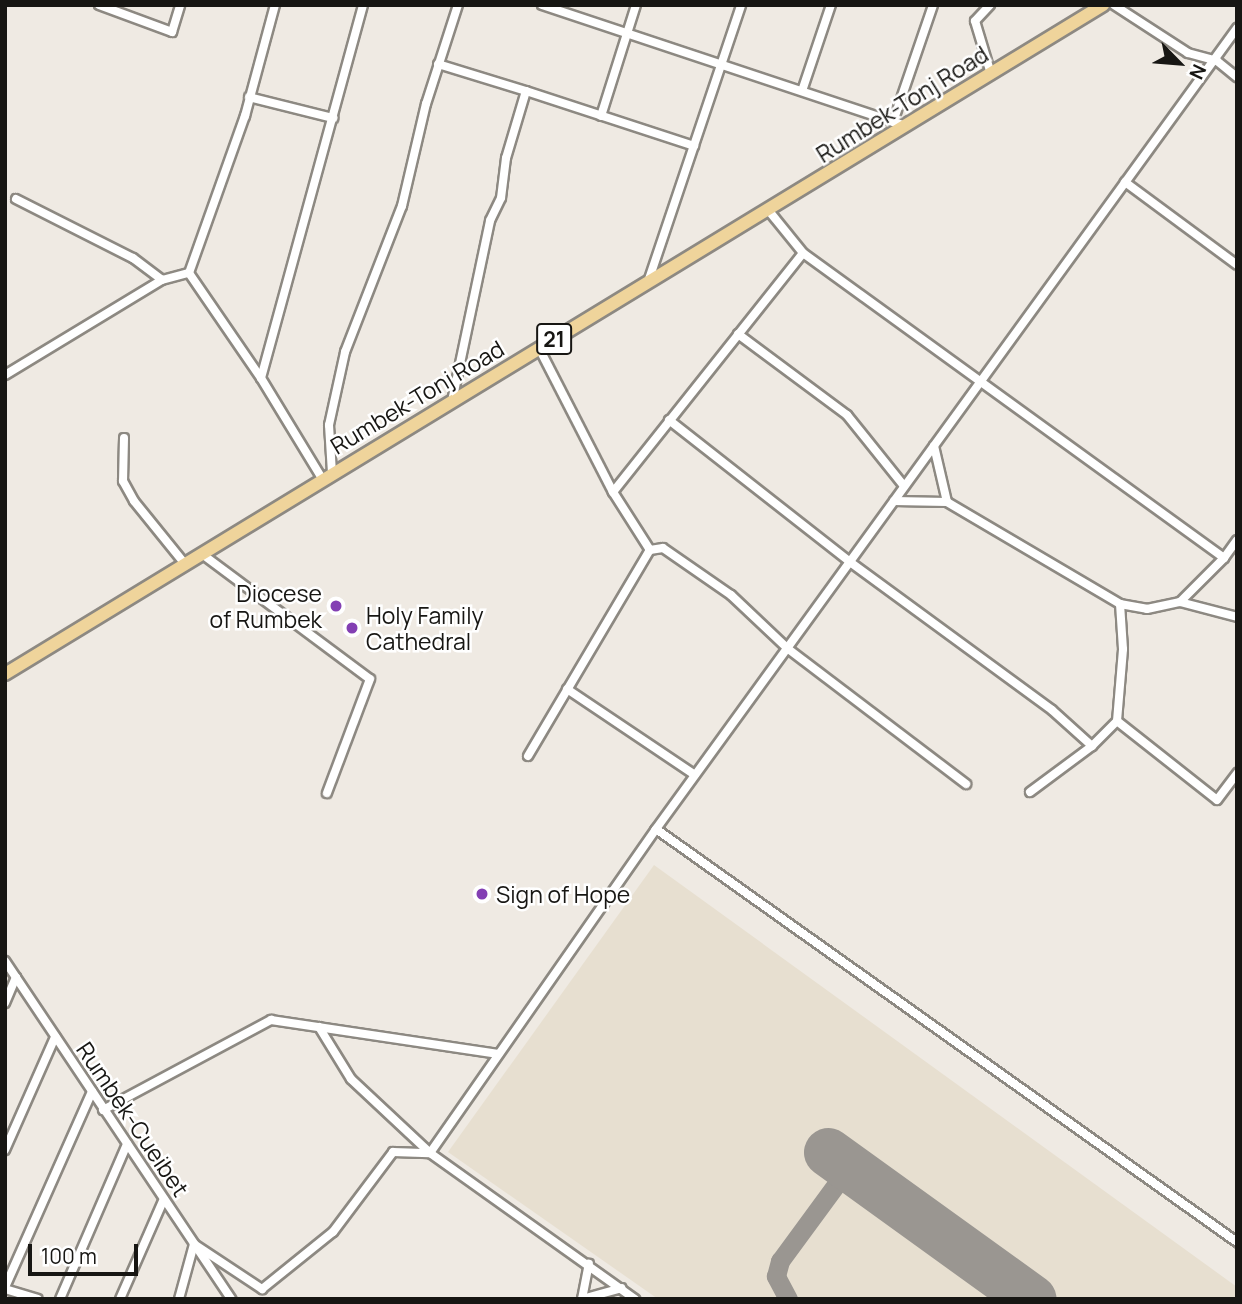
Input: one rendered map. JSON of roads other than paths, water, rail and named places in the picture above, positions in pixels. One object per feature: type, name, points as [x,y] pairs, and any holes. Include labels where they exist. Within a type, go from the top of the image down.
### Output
[{"type":"main road","name":"Rumbek-Tonj Road","points":[[5,674],[769,211],[899,124],[990,74],[1103,5]]},
{"type":"street","points":[[99,5],[172,32],[180,5]]},
{"type":"street","points":[[189,273],[249,97],[275,5]]},
{"type":"street","points":[[261,379],[363,5]]},
{"type":"street","points":[[328,477],[329,425],[345,352],[402,206],[438,64],[458,5]]},
{"type":"street","points":[[542,5],[899,124],[933,5]]},
{"type":"street","points":[[601,116],[636,5]]},
{"type":"street","points":[[648,282],[741,5]]},
{"type":"street","points":[[802,91],[831,5]]},
{"type":"street","points":[[990,5],[975,21],[990,74]]},
{"type":"street","points":[[1114,5],[1188,54],[1217,61],[1237,77]]},
{"type":"street","points":[[430,1153],[656,829],[1125,182],[1217,61],[1237,28]]},
{"type":"street","points":[[438,64],[694,146]]},
{"type":"street","points":[[452,402],[490,221],[501,198],[506,158],[526,91]]},
{"type":"street","points":[[249,97],[332,118]]},
{"type":"street","points":[[1125,182],[1237,265]]},
{"type":"street","points":[[16,199],[133,258],[162,280]]},
{"type":"street","points":[[769,211],[803,253],[982,380],[1224,558]]},
{"type":"street","points":[[613,492],[803,253]]},
{"type":"street","points":[[5,375],[162,280],[189,273]]},
{"type":"street","points":[[189,273],[328,477]]},
{"type":"street","points":[[738,334],[847,415],[904,486]]},
{"type":"street","points":[[539,348],[613,492],[650,550]]},
{"type":"street","points":[[669,420],[850,562],[1042,702],[1092,746]]},
{"type":"street","points":[[124,438],[123,481],[134,502],[185,564]]},
{"type":"street","points":[[934,446],[947,502]]},
{"type":"street","points":[[894,501],[947,502],[1120,604],[1147,609],[1180,602],[1237,617]]},
{"type":"street","points":[[1180,602],[1224,558],[1237,540]]},
{"type":"street","points":[[650,550],[663,548],[731,595],[787,648],[966,784]]},
{"type":"street","points":[[528,756],[650,550]]},
{"type":"street","points":[[202,554],[370,679],[327,793]]},
{"type":"street","points":[[1030,792],[1092,746],[1117,720],[1123,649],[1120,604]]},
{"type":"street","points":[[567,689],[695,775]]},
{"type":"street","points":[[1117,720],[1217,800],[1237,773]]},
{"type":"street","points":[[656,829],[1237,1242]]},
{"type":"street","name":"Rumbek-Cueibet","points":[[5,961],[231,1299]]},
{"type":"street","points":[[5,1003],[16,977]]},
{"type":"street","points":[[103,1110],[271,1020],[498,1054]]},
{"type":"street","points":[[319,1027],[351,1079],[430,1153],[635,1299]]},
{"type":"street","points":[[5,1150],[55,1037]]},
{"type":"street","points":[[37,1299],[5,1288],[92,1092]]},
{"type":"street","points":[[60,1299],[127,1144]]},
{"type":"street","points":[[179,1299],[194,1244],[262,1289],[332,1232],[393,1152],[430,1153]]},
{"type":"street","points":[[120,1299],[164,1199]]},
{"type":"street","points":[[589,1264],[582,1299],[622,1288]]},
{"type":"place","name":"Diocese of Rumbek","points":[[336,606]]},
{"type":"place","name":"Holy Family Cathedral","points":[[352,628]]},
{"type":"place","name":"Sign of Hope","points":[[482,894]]}]
